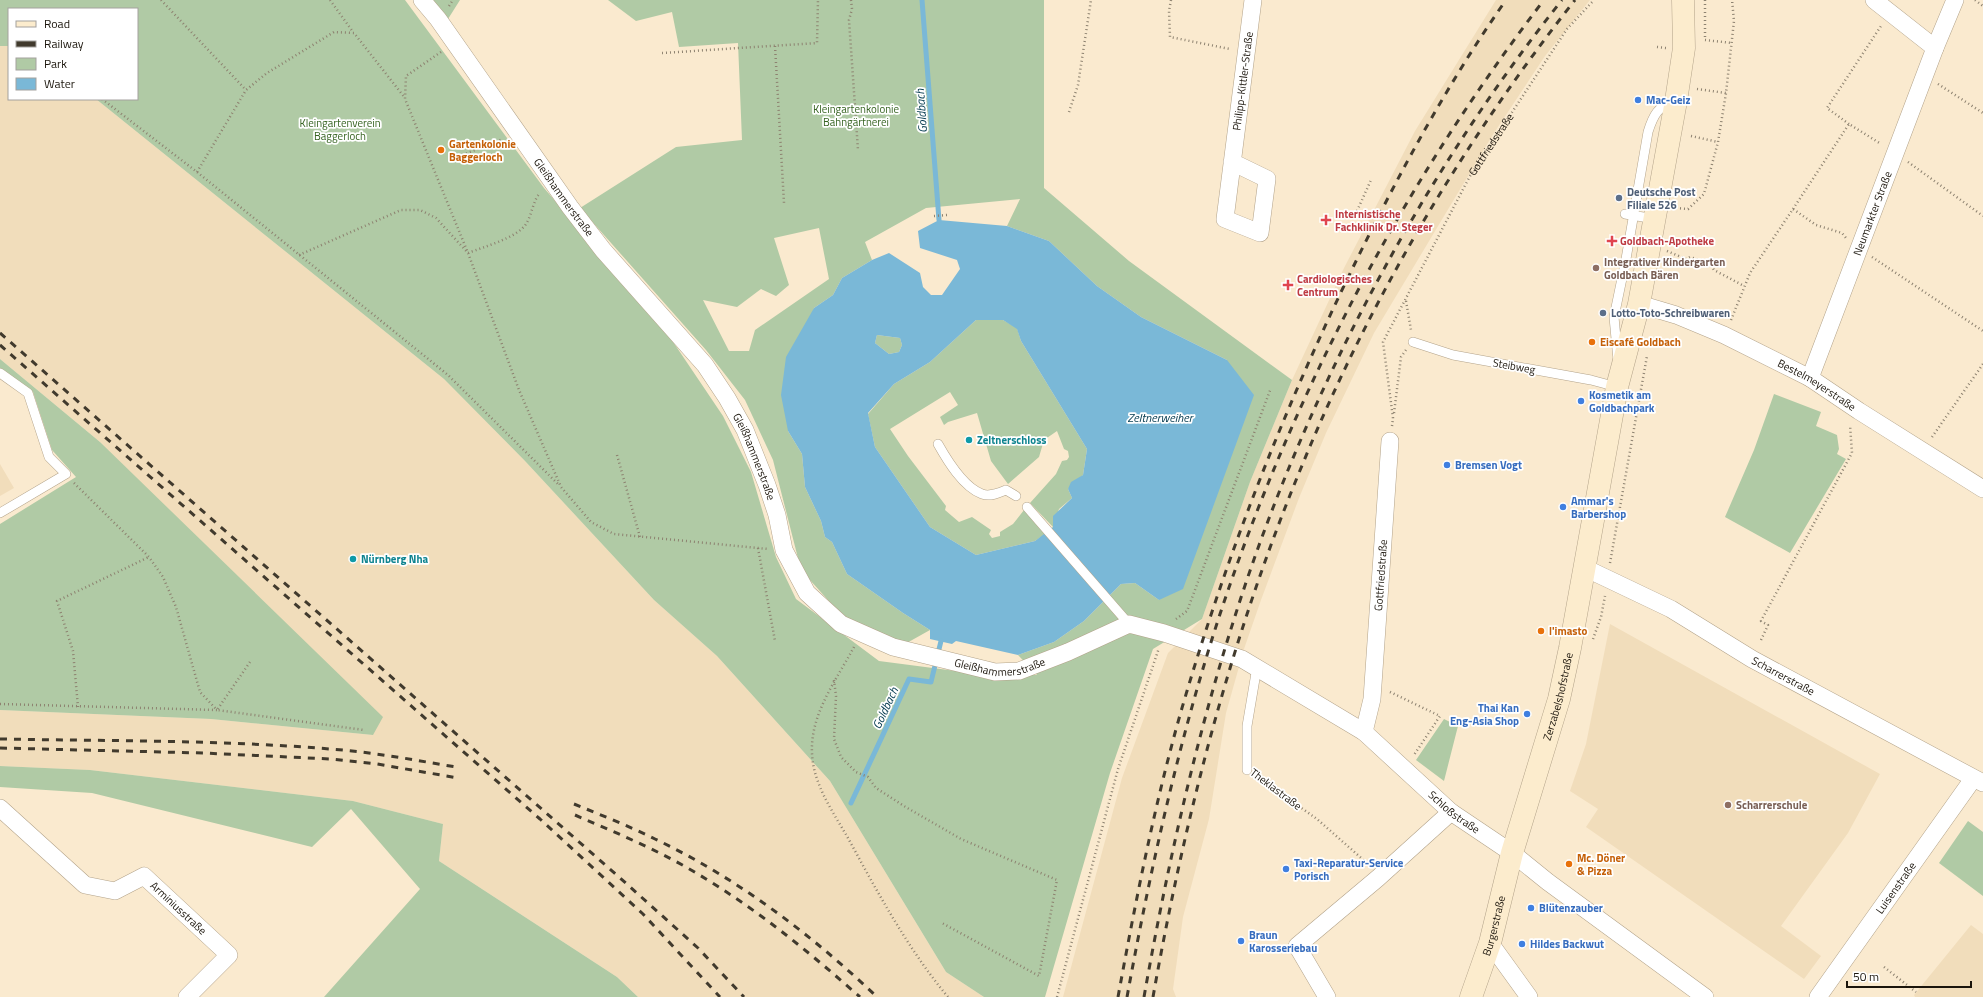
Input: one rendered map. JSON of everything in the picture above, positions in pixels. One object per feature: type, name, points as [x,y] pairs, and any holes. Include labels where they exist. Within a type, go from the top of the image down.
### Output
[{"type":"street","name":"Gleißhammerstraße","points":[[422,0],[455,43],[603,250],[705,365],[727,398],[745,430],[767,485],[777,515],[784,550],[807,593],[841,624],[893,647],[995,672],[1019,671],[1068,652],[1129,624]]},
{"type":"street","name":"Philipp-Kittler-Straße","points":[[1232,162],[1253,0]]},
{"type":"street","name":"Zerzabelshofstraße","points":[[1512,853],[1559,698],[1585,568],[1619,379],[1639,304],[1676,101],[1684,48],[1683,0]]},
{"type":"street","points":[[1874,0],[1935,48]]},
{"type":"street","name":"Neumarkter Straße","points":[[1810,378],[1935,48],[1955,0]]},
{"type":"street","name":"Bestelmeyerstraße","points":[[1639,304],[1676,315],[1724,335],[1810,378],[1859,411],[1983,489]]},
{"type":"street","name":"Gottfriedstraße","points":[[1364,732],[1372,700],[1390,441]]},
{"type":"street","name":"Scharrerstraße","points":[[1585,568],[1671,609],[1752,659],[1978,781]]},
{"type":"street","points":[[1129,624],[1164,632]]},
{"type":"street","name":"Schloßstraße","points":[[1164,632],[1242,659],[1364,732],[1451,812],[1512,853],[1548,882],[1705,997]]},
{"type":"street","name":"Luisenstraße","points":[[1818,997],[1978,781]]},
{"type":"street","name":"Arminiusstraße","points":[[0,808],[85,884],[114,891],[144,876],[229,955],[188,997]]},
{"type":"street","points":[[1328,997],[1297,946],[1378,878],[1451,812]]},
{"type":"street","name":"Burgerstraße","points":[[1471,997],[1490,942],[1512,853]]},
{"type":"street","points":[[1490,942],[1529,997]]},
{"type":"lane","name":"Zerzabelshofstraße","points":[[1619,379],[1614,317],[1629,214],[1652,118],[1658,110],[1666,104],[1676,101]]},
{"type":"lane","points":[[1629,214],[1655,219]]},
{"type":"lane","name":"Steibweg","points":[[1413,342],[1453,355],[1591,380],[1619,379]]},
{"type":"lane","points":[[0,373],[28,394],[50,457],[66,474],[0,513]]},
{"type":"lane","points":[[938,444],[951,468],[968,484],[982,494],[993,495],[1006,490],[1016,496]]},
{"type":"lane","points":[[1027,507],[1108,598],[1129,624]]},
{"type":"lane","name":"Theklastraße","points":[[1247,770],[1247,726],[1257,667]]},
{"type":"path","points":[[161,0],[246,90]]},
{"type":"path","points":[[330,0],[405,99],[468,253],[519,390],[561,487]]},
{"type":"path","points":[[662,52],[817,43],[818,0]]},
{"type":"path","points":[[851,0],[852,9],[849,20],[858,150]]},
{"type":"path","points":[[1069,112],[1078,85],[1091,0]]},
{"type":"path","points":[[1171,0],[1169,11],[1170,38],[1246,52]]},
{"type":"path","name":"Gottfriedstraße","points":[[1394,418],[1383,342],[1470,176],[1567,29],[1594,0]]},
{"type":"path","points":[[1675,208],[1688,209],[1704,194],[1718,142],[1726,93],[1734,21],[1732,0]]},
{"type":"path","points":[[1975,0],[1983,6]]},
{"type":"path","points":[[1890,13],[1827,108],[1849,124],[1895,153],[1983,216]]},
{"type":"path","points":[[197,172],[246,90],[267,72],[334,32],[354,33]]},
{"type":"path","points":[[1705,40],[1732,43]]},
{"type":"path","points":[[405,99],[406,76],[455,43]]},
{"type":"path","points":[[774,46],[784,203]]},
{"type":"path","points":[[1924,77],[1983,113]]},
{"type":"path","points":[[1698,89],[1726,93]]},
{"type":"path","points":[[103,100],[197,172],[448,375],[561,487],[590,522],[614,534],[784,550]]},
{"type":"path","points":[[1724,335],[1750,273],[1849,124]]},
{"type":"path","points":[[1690,136],[1718,142]]},
{"type":"path","points":[[455,158],[502,139]]},
{"type":"path","points":[[1357,210],[1371,180]]},
{"type":"path","points":[[468,253],[517,233],[525,226],[532,214],[538,195],[553,182]]},
{"type":"path","points":[[1793,209],[1816,225],[1842,233],[1858,250],[1876,259],[1983,332]]},
{"type":"path","points":[[299,255],[401,210],[420,210],[436,218],[468,253]]},
{"type":"path","points":[[934,216],[947,215]]},
{"type":"path","points":[[1666,251],[1686,259],[1690,257],[1710,264],[1714,270],[1744,286]]},
{"type":"path","points":[[1405,300],[1413,342]]},
{"type":"path","name":"Gottfriedstraße","points":[[1390,441],[1401,357],[1413,342]]},
{"type":"path","points":[[1923,450],[1983,364]]},
{"type":"path","points":[[1057,997],[1118,769],[1164,632],[1166,627],[1187,611],[1271,388]]},
{"type":"path","points":[[1761,640],[1768,625],[1761,621],[1852,453],[1849,429],[1859,411]]},
{"type":"path","points":[[617,455],[640,537]]},
{"type":"path","points":[[66,474],[149,557],[163,577],[176,607],[200,692],[217,710]]},
{"type":"path","points":[[758,548],[775,641]]},
{"type":"path","points":[[78,707],[73,651],[57,601],[149,557]]},
{"type":"path","points":[[859,633],[854,648],[834,680],[816,721],[812,752],[817,782],[881,900],[932,978],[948,997]]},
{"type":"path","points":[[217,710],[250,662]]},
{"type":"path","points":[[834,680],[836,696],[834,739],[841,757],[856,772],[868,777],[876,788],[904,806],[961,839],[1057,880],[1039,976],[942,923]]},
{"type":"path","points":[[1373,684],[1440,716],[1404,769]]},
{"type":"path","points":[[0,704],[217,710],[364,730]]},
{"type":"path","name":"Theklastraße","points":[[1247,770],[1317,819],[1368,865],[1378,878]]},
{"type":"path","points":[[1884,967],[1916,992]]},
{"type":"shaded area","points":[[1496,0],[1590,0],[1545,56],[1492,136],[1374,333],[1326,433],[1299,498],[1244,649],[1226,713],[1209,819],[1183,917],[1173,989],[1176,997],[1063,997],[1122,778],[1168,653],[1202,619],[1250,482],[1292,380],[1344,268],[1415,131]]},
{"type":"shaded area","points":[[0,46],[8,46],[8,100],[97,100],[444,379],[525,461],[654,600],[717,656],[830,781],[946,972],[984,997],[638,997],[617,977],[439,861],[443,824],[353,801],[90,770],[0,766],[0,710],[211,719],[373,735],[100,442],[0,359]]},
{"type":"shaded area","points":[[0,464],[14,488],[0,496]]},
{"type":"shaded area","name":"Scharrerschule","points":[[1610,624],[1880,774],[1848,833],[1781,926],[1821,956],[1804,979],[1586,827],[1598,809],[1570,791],[1586,744]]},
{"type":"shaded area","points":[[1971,925],[1983,934],[1983,997],[1915,997],[1914,995]]},
{"type":"green space","name":"Kleingartenverein Baggerloch","points":[[0,0],[405,0],[544,188],[661,324],[723,416],[751,472],[776,557],[796,599],[879,661],[979,674],[1037,675],[1018,655],[1054,642],[1084,621],[1121,584],[1135,583],[1159,600],[1227,360],[1141,317],[1097,286],[1049,241],[1007,226],[1020,199],[926,208],[865,242],[872,260],[842,278],[833,295],[814,308],[788,431],[802,454],[805,487],[821,521],[825,537],[832,542],[847,574],[930,630],[905,644],[845,619],[801,570],[773,460],[745,400],[706,350],[580,208],[676,147],[742,140],[738,43],[679,47],[672,12],[636,21],[608,0],[1044,0],[1044,188],[1129,261],[1292,380],[1250,482],[1202,619],[1153,649],[1110,773],[1045,997],[984,997],[946,972],[830,781],[717,656],[654,600],[525,461],[444,379],[97,100],[138,100],[138,8],[8,8],[8,46],[0,46]],"holes":[[[819,228],[829,279],[755,330],[749,351],[729,351],[703,300],[737,307],[761,289],[776,296],[789,285],[774,238]]]},
{"type":"green space","points":[[432,0],[460,0],[448,19]]},
{"type":"green space","points":[[976,320],[1003,320],[1017,328],[1021,341],[1087,449],[1083,475],[1068,489],[1072,498],[1059,509],[1053,527],[1030,503],[1056,474],[1062,461],[1067,460],[1069,457],[1068,451],[1064,449],[1057,431],[1044,440],[1039,457],[1008,484],[991,461],[977,413],[948,422],[944,425],[940,417],[958,405],[950,392],[890,429],[908,456],[946,506],[945,510],[959,522],[972,517],[991,530],[989,534],[992,538],[1000,536],[1000,532],[1013,524],[1024,510],[1045,534],[1035,541],[976,555],[930,527],[875,447],[868,414],[894,384],[930,362]]},
{"type":"green space","points":[[877,335],[900,338],[902,345],[899,352],[889,354],[875,343]]},
{"type":"green space","points":[[0,359],[100,442],[383,717],[373,735],[211,719],[0,710],[0,524],[76,477],[52,450],[33,392],[0,368]]},
{"type":"green space","points":[[1774,394],[1821,412],[1816,426],[1837,435],[1839,449],[1837,454],[1846,459],[1790,553],[1725,517],[1754,450]]},
{"type":"green space","points":[[1444,719],[1458,726],[1444,781],[1416,760]]},
{"type":"green space","points":[[0,766],[90,770],[353,801],[443,824],[439,861],[617,977],[638,997],[324,997],[420,889],[351,809],[312,847],[92,793],[0,787]]},
{"type":"green space","points":[[1968,821],[1983,832],[1983,896],[1939,863]]},
{"type":"water","name":"Zeltnerweiher","points":[[939,220],[1007,226],[1049,241],[1097,286],[1141,317],[1227,360],[1254,395],[1183,589],[1159,600],[1135,583],[1121,584],[1084,621],[1054,642],[1018,655],[956,641],[952,644],[930,639],[930,630],[847,574],[832,542],[825,537],[821,521],[805,487],[802,454],[788,431],[781,395],[786,357],[814,308],[833,295],[842,278],[872,260],[889,253],[920,273],[923,287],[931,295],[942,295],[960,269],[957,260],[920,248],[918,231]],"holes":[[[976,320],[1003,320],[1017,329],[1021,341],[1087,449],[1083,475],[1071,482],[1068,489],[1072,498],[1053,516],[1053,527],[1035,541],[976,555],[930,527],[875,447],[868,413],[894,384],[930,362]],[[877,335],[900,338],[902,345],[899,352],[889,354],[875,343]]]},
{"type":"waterway","name":"Goldbach","points":[[922,0],[939,220]]},
{"type":"waterway","name":"Goldbach","points":[[851,803],[909,679],[931,682],[941,641]]},
{"type":"railway","points":[[1118,997],[1148,843],[1176,729],[1224,576],[1266,463],[1313,352],[1381,212],[1431,119],[1467,59],[1506,0]]},
{"type":"railway","points":[[1127,997],[1146,899],[1168,801],[1193,704],[1222,608],[1251,527],[1283,447],[1319,368],[1358,290],[1400,215],[1445,141],[1493,69],[1544,0]]},
{"type":"railway","points":[[1144,997],[1162,900],[1195,755],[1208,707],[1236,613],[1264,532],[1296,451],[1332,371],[1372,292],[1415,215],[1461,140],[1510,69],[1562,0]]},
{"type":"railway","points":[[1153,997],[1180,862],[1195,795],[1213,728],[1253,597],[1301,468],[1357,344],[1388,284],[1422,225],[1457,166],[1494,110],[1575,0]]},
{"type":"railway","points":[[0,333],[619,877],[698,948],[744,997]]},
{"type":"railway","points":[[0,345],[540,819],[643,914],[720,997]]},
{"type":"railway","points":[[0,739],[165,741],[289,746],[362,752],[456,767]]},
{"type":"railway","points":[[0,748],[203,753],[331,759],[377,764],[458,778]]},
{"type":"railway","points":[[574,804],[655,839],[715,871],[772,909],[800,930],[877,997]]},
{"type":"railway","points":[[575,815],[658,852],[727,892],[767,920],[860,997]]},
{"type":"place","name":"Mac-Geiz","points":[[1638,100]]},
{"type":"place","name":"Gartenkolonie Baggerloch","points":[[441,150]]},
{"type":"place","name":"Deutsche Post Filiale 526","points":[[1619,198]]},
{"type":"place","name":"Internistische Fachklinik Dr. Steger","points":[[1326,220]]},
{"type":"place","name":"Goldbach-Apotheke","points":[[1612,241]]},
{"type":"place","name":"Integrativer Kindergarten Goldbach Bären","points":[[1596,268]]},
{"type":"place","name":"Cardiologisches Centrum","points":[[1288,285]]},
{"type":"place","name":"Lotto-Toto-Schreibwaren","points":[[1603,313]]},
{"type":"place","name":"Eiscafé Goldbach","points":[[1592,342]]},
{"type":"place","name":"Kosmetik am Goldbachpark","points":[[1581,401]]},
{"type":"place","name":"Zeltnerschloss","points":[[969,440]]},
{"type":"place","name":"Bremsen Vogt","points":[[1447,465]]},
{"type":"place","name":"Ammar's Barbershop","points":[[1563,507]]},
{"type":"place","name":"Nürnberg Nha","points":[[353,559]]},
{"type":"place","name":"l'imasto","points":[[1541,631]]},
{"type":"place","name":"Thai Kan Eng-Asia Shop","points":[[1527,714]]},
{"type":"place","name":"Scharrerschule","points":[[1728,805]]},
{"type":"place","name":"Mc. Döner & Pizza","points":[[1569,864]]},
{"type":"place","name":"Taxi-Reparatur-Service Porisch","points":[[1286,869]]},
{"type":"place","name":"Blütenzauber","points":[[1531,908]]},
{"type":"place","name":"Braun Karosseriebau","points":[[1241,941]]},
{"type":"place","name":"Hildes Backwut","points":[[1522,944]]},
{"type":"park label","name":"Kleingartenkolonie Bahngärtnerei","points":[[856,115]]}]
